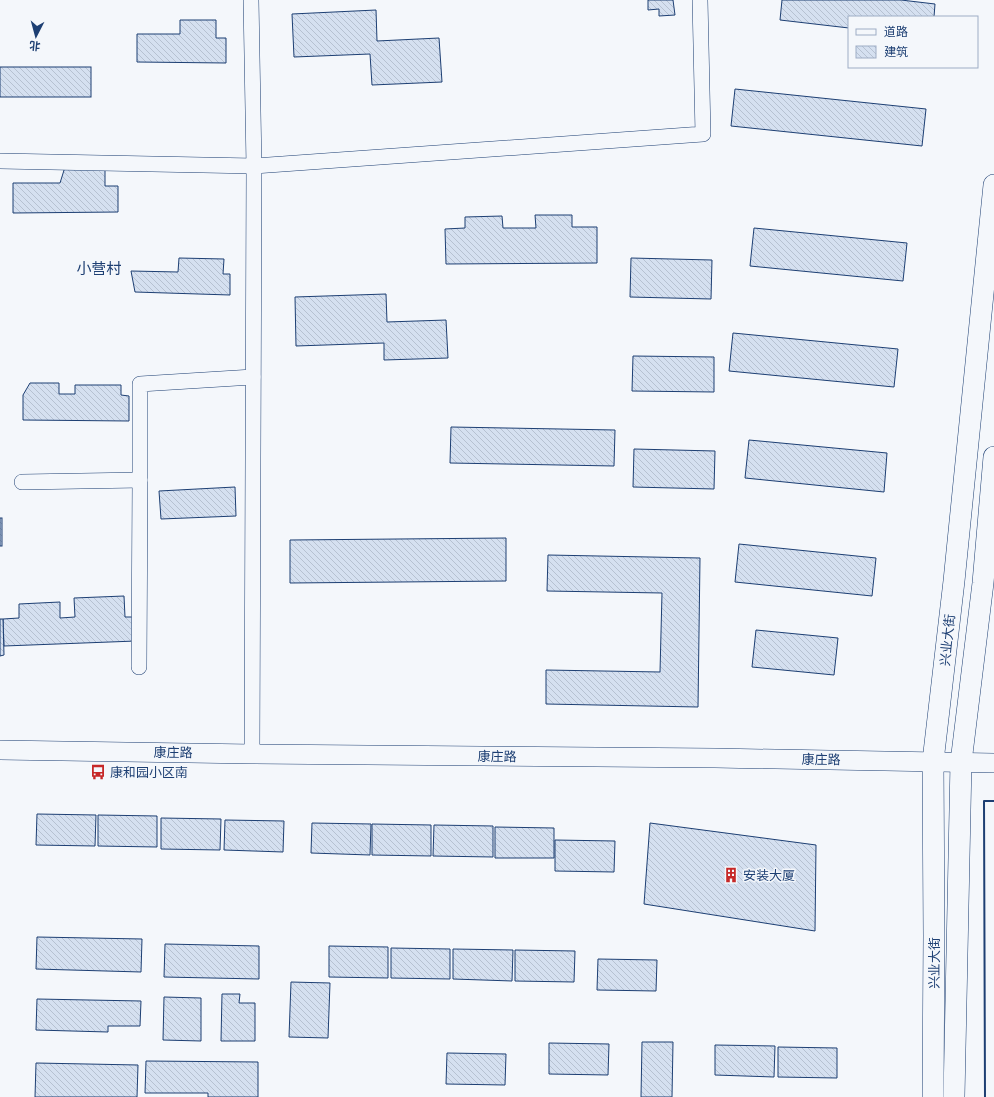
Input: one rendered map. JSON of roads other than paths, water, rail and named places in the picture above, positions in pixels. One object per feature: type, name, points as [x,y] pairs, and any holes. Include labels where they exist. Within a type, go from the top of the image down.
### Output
[{"type":"main road","name":"兴业大街","points":[[932,1097],[934,935],[933,761],[955,565],[994,185]]},
{"type":"main road","name":"兴业大街","points":[[954,1097],[960,762],[983,583],[994,457]]},
{"type":"street","points":[[251,0],[254,166],[252,754]]},
{"type":"street","points":[[0,161],[254,166],[703,134],[700,0]]},
{"type":"street","points":[[139,667],[140,384],[253,377]]},
{"type":"street","points":[[22,482],[140,480]]},
{"type":"street","name":"康庄路","points":[[0,750],[933,761],[994,763]]},
{"type":"place","name":"康和园小区南","points":[[98,772]]},
{"type":"place","name":"安装大厦","points":[[731,875]]},
{"type":"district","name":"小营村","points":[[99,268]]}]
